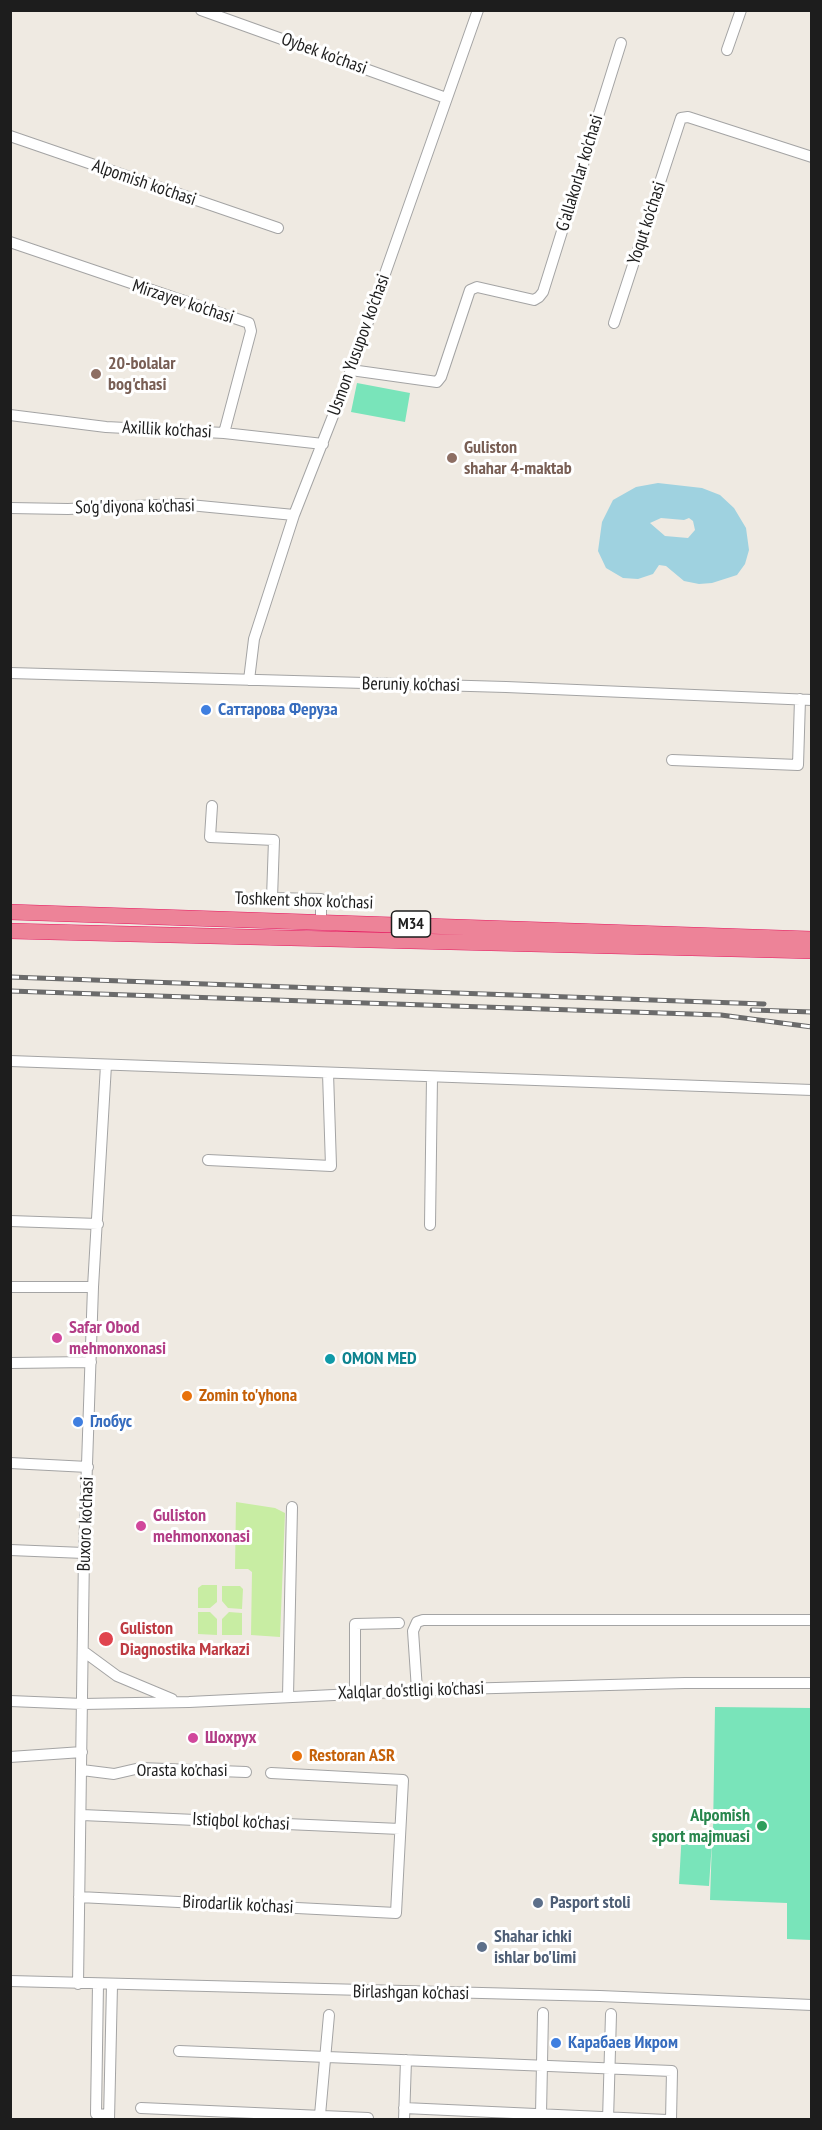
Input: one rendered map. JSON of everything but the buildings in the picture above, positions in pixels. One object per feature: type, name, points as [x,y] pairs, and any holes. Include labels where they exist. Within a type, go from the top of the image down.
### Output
[{"type":"highway","name":"Toshkent shox ko'chasi","points":[[10,912],[812,939]]},
{"type":"highway","name":"Toshkent shox ko'chasi","points":[[10,931],[812,951]]},
{"type":"highway","points":[[637,932],[638,948]]},
{"type":"street","name":"Oybek ko'chasi","points":[[201,10],[446,98]]},
{"type":"street","name":"Usmon Yusupov ko'chasi","points":[[249,681],[254,639],[294,515],[351,370],[478,10]]},
{"type":"street","points":[[727,50],[741,10]]},
{"type":"street","name":"G'allakorlar ko'chasi","points":[[351,370],[437,382],[441,377],[470,290],[477,287],[534,300],[543,292],[621,44]]},
{"type":"street","name":"Yoqut ko'chasi","points":[[614,323],[679,122],[685,116],[812,157]]},
{"type":"street","name":"Alpomish ko'chasi","points":[[10,136],[279,228]]},
{"type":"street","name":"Mirzayev ko'chasi","points":[[10,242],[249,323],[251,332],[224,433]]},
{"type":"street","name":"Axillik ko'chasi","points":[[10,416],[106,427],[224,433],[323,444]]},
{"type":"street","name":"So'g'diyona ko'chasi","points":[[10,508],[68,509],[180,504],[294,515]]},
{"type":"street","name":"Beruniy ko'chasi","points":[[10,673],[506,687],[812,700]]},
{"type":"street","points":[[672,760],[798,765],[800,699]]},
{"type":"street","points":[[212,806],[210,837],[274,840],[272,898],[321,899],[321,921]]},
{"type":"street","points":[[10,1062],[812,1090]]},
{"type":"street","name":"Buxoro ko'chasi","points":[[78,1984],[84,1553],[93,1287],[106,1065]]},
{"type":"street","points":[[208,1160],[331,1166],[328,1073]]},
{"type":"street","points":[[430,1225],[432,1077]]},
{"type":"street","points":[[10,1221],[98,1224]]},
{"type":"street","points":[[10,1287],[93,1287]]},
{"type":"street","points":[[10,1363],[91,1362]]},
{"type":"street","points":[[10,1463],[88,1467]]},
{"type":"street","points":[[288,1696],[292,1507]]},
{"type":"street","points":[[10,1550],[84,1553]]},
{"type":"street","points":[[417,1690],[413,1662],[413,1631],[417,1622],[423,1620],[812,1620]]},
{"type":"street","points":[[356,1693],[355,1624],[399,1623]]},
{"type":"street","points":[[83,1651],[117,1676],[148,1691],[180,1702]]},
{"type":"street","name":"Xalqlar do'stligi ko'chasi","points":[[10,1701],[83,1704],[180,1702],[417,1690],[674,1683],[812,1683]]},
{"type":"street","points":[[10,1757],[82,1752]]},
{"type":"street","name":"Orasta ko'chasi","points":[[82,1770],[114,1774],[140,1768],[246,1772]]},
{"type":"street","points":[[271,1773],[403,1780],[400,1829]]},
{"type":"street","name":"Istiqbol ko'chasi","points":[[82,1815],[400,1829]]},
{"type":"street","name":"Birodarlik ko'chasi","points":[[80,1897],[396,1913],[400,1829]]},
{"type":"street","name":"Birlashgan ko'chasi","points":[[10,1981],[600,1996],[812,2005]]},
{"type":"street","points":[[98,1984],[96,2114],[109,2117],[112,1984]]},
{"type":"street","points":[[540,2116],[543,2013]]},
{"type":"street","points":[[608,2118],[611,2014]]},
{"type":"street","points":[[320,2115],[329,2015]]},
{"type":"street","points":[[179,2051],[610,2068],[672,2071],[669,2120],[404,2114],[406,2060]]},
{"type":"street","points":[[141,2108],[268,2116],[320,2115],[368,2118]]},
{"type":"green space","points":[[357,383],[410,393],[405,422],[351,412]]},
{"type":"green space","points":[[236,1502],[275,1508],[285,1513],[280,1637],[251,1635],[252,1572],[248,1569],[235,1569]]},
{"type":"green space","points":[[202,1585],[217,1585],[217,1602],[210,1608],[198,1608],[198,1588]]},
{"type":"green space","points":[[222,1586],[240,1586],[243,1589],[242,1609],[228,1608],[222,1601]]},
{"type":"green space","points":[[198,1612],[210,1612],[217,1619],[217,1635],[198,1634]]},
{"type":"green space","points":[[229,1612],[242,1613],[242,1635],[222,1635],[222,1619]]},
{"type":"green space","name":"Alpomish sport majmuasi","points":[[715,1707],[811,1708],[811,1940],[787,1939],[787,1903],[710,1900],[712,1841],[709,1886],[679,1884],[682,1830],[713,1832]]},
{"type":"water","points":[[658,483],[702,488],[720,495],[734,508],[746,528],[749,550],[745,564],[737,575],[712,583],[699,584],[684,581],[666,566],[659,565],[653,574],[638,579],[623,578],[606,568],[598,551],[602,522],[613,500],[636,487]],"holes":[[[661,518],[684,520],[689,518],[693,521],[695,530],[688,538],[665,536],[650,523]]]},
{"type":"railway","points":[[10,977],[764,1004]]},
{"type":"railway","points":[[10,991],[721,1015],[812,1027]]},
{"type":"railway","points":[[752,1010],[812,1012]]},
{"type":"place","name":"20-bolalar bog'chasi","points":[[96,374]]},
{"type":"place","name":"Guliston shahar 4-maktab","points":[[452,458]]},
{"type":"place","name":"Саттарова Феруза","points":[[206,710]]},
{"type":"place","name":"Safar Obod mehmonxonasi","points":[[57,1338]]},
{"type":"place","name":"OMON MED","points":[[330,1359]]},
{"type":"place","name":"Zomin to'yhona","points":[[187,1396]]},
{"type":"place","name":"Глобус","points":[[78,1422]]},
{"type":"place","name":"Guliston mehmonxonasi","points":[[141,1526]]},
{"type":"place","name":"Guliston Diagnostika Markazi","points":[[106,1639]]},
{"type":"place","name":"Шохрух","points":[[193,1738]]},
{"type":"place","name":"Restoran ASR","points":[[297,1756]]},
{"type":"place","name":"Alpomish sport majmuasi","points":[[762,1826]]},
{"type":"place","name":"Pasport stoli","points":[[538,1903]]},
{"type":"place","name":"Shahar ichki ishlar bo'limi","points":[[482,1947]]},
{"type":"place","name":"Карабаев Икром","points":[[556,2043]]}]
